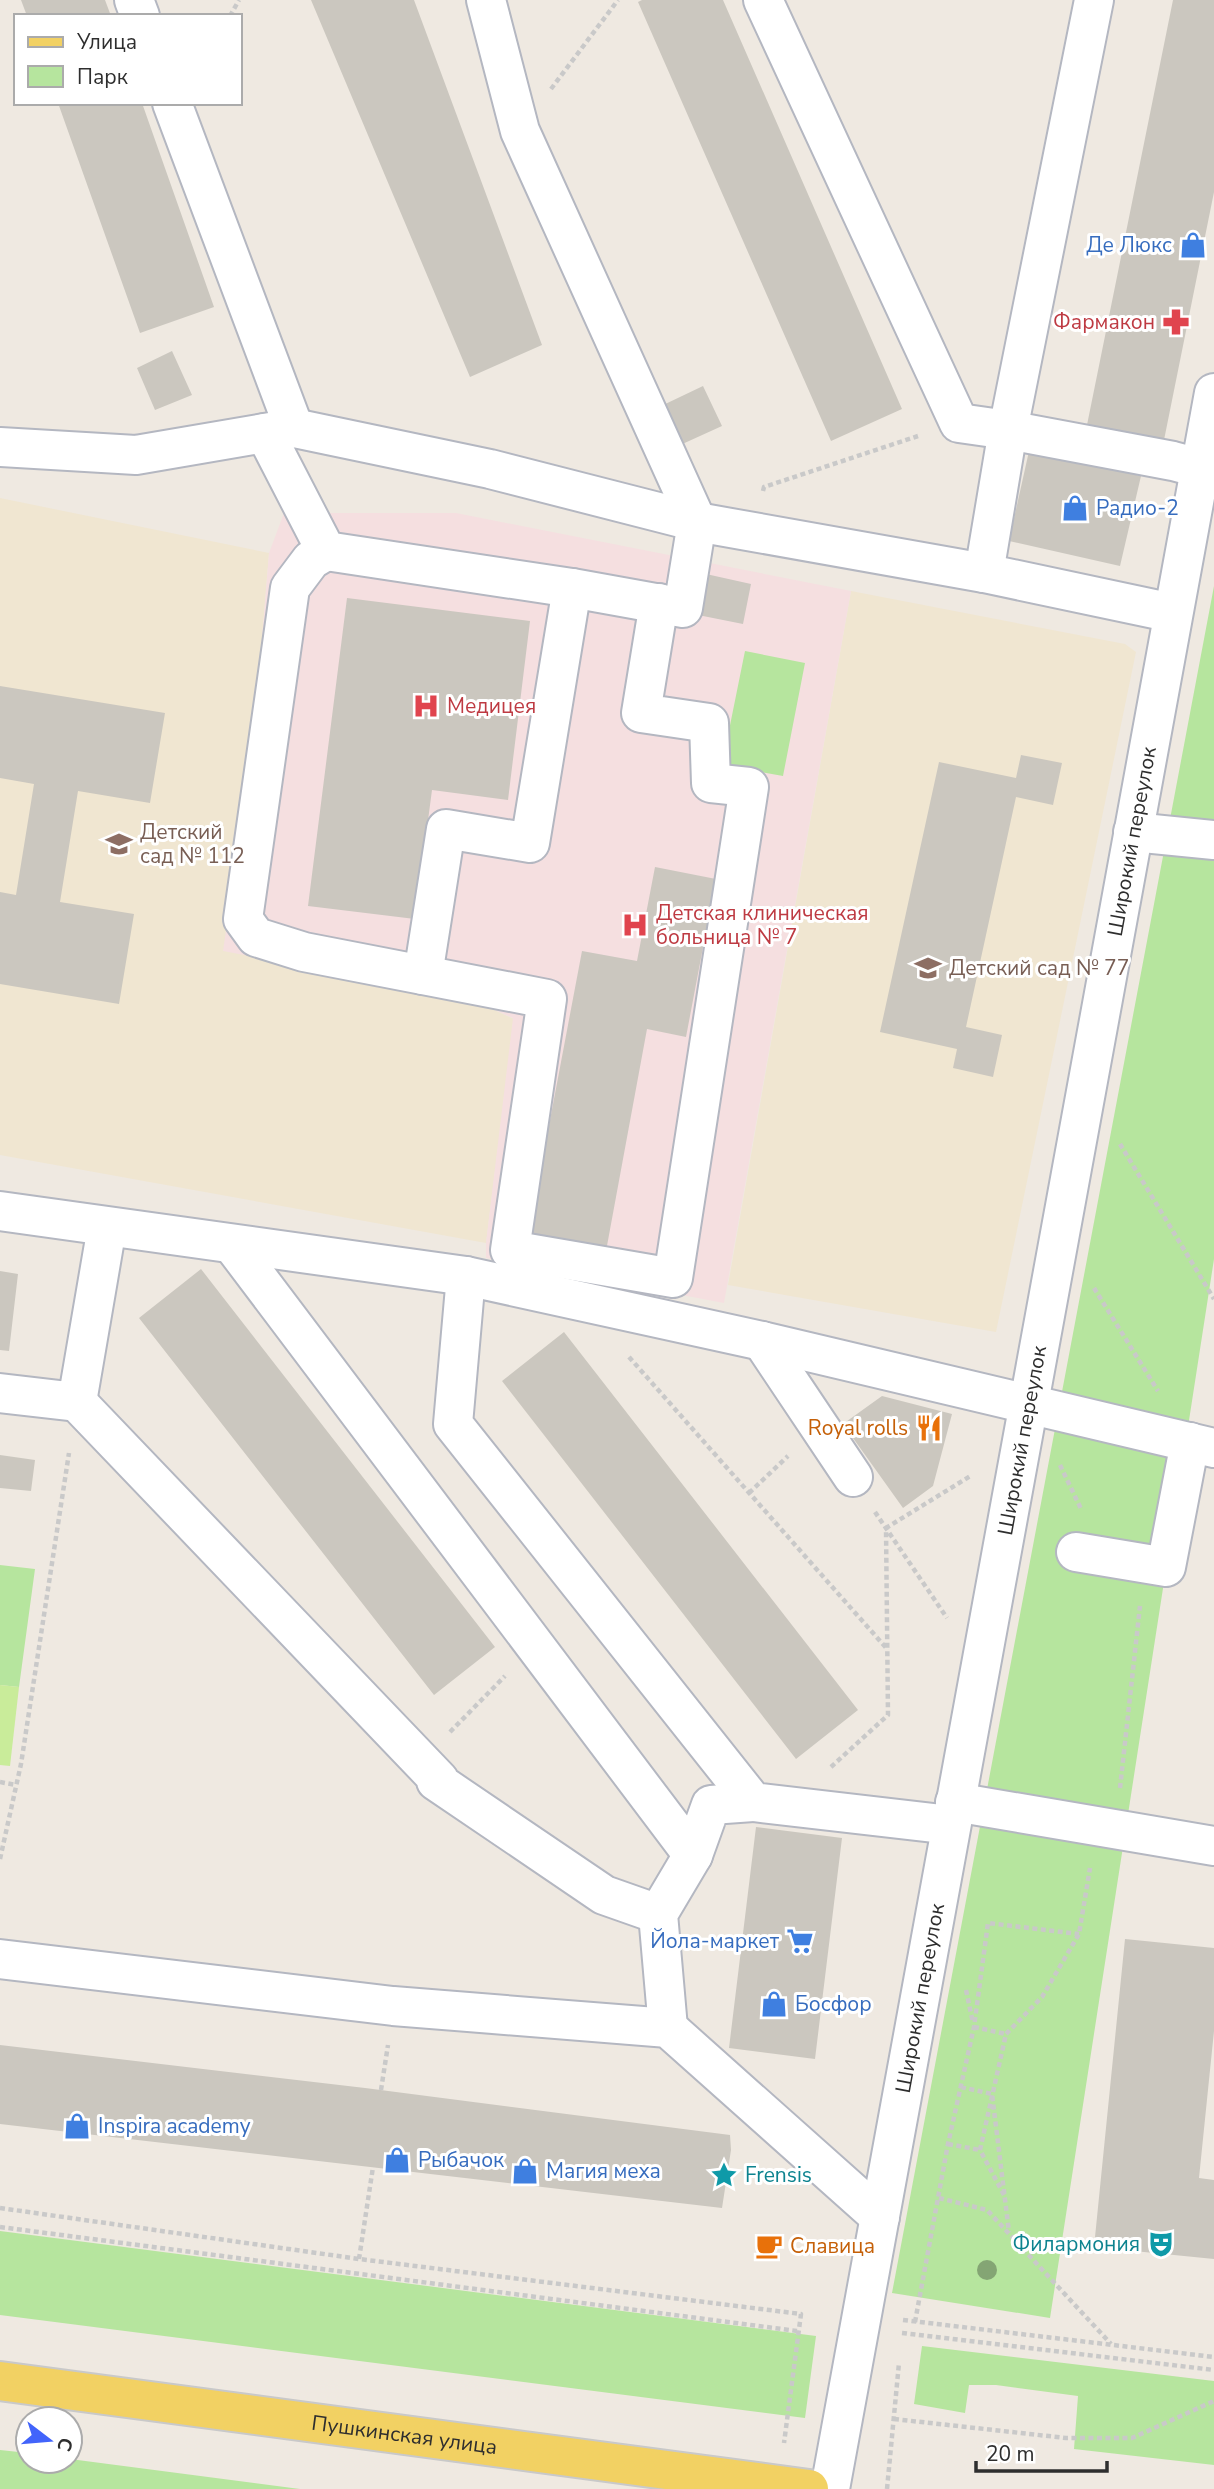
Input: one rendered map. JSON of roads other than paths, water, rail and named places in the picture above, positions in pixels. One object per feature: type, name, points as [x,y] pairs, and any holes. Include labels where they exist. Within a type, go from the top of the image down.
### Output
[{"type":"main road","name":"Пушкинская улица","points":[[0,2381],[794,2486]]},
{"type":"street","points":[[486,0],[520,131],[697,522],[683,608],[572,588],[326,551],[311,560],[290,588],[243,919],[256,937],[304,952],[547,999],[510,1250],[673,1278]]},
{"type":"street","points":[[763,0],[959,423],[1008,429],[1207,470]]},
{"type":"street","points":[[984,573],[1008,429],[1094,0]]},
{"type":"street","points":[[173,105],[279,430],[326,551]]},
{"type":"street","name":"Широкий переулок","points":[[830,2489],[1173,613],[1207,470],[1214,393]]},
{"type":"street","points":[[0,447],[136,455],[279,430],[490,469],[697,522],[984,573],[1173,613]]},
{"type":"street","points":[[423,975],[446,829],[530,843],[572,588]]},
{"type":"street","points":[[659,603],[641,713],[709,723],[711,783],[749,787],[668,1321]]},
{"type":"street","points":[[1133,832],[1214,840]]},
{"type":"street","points":[[0,1210],[466,1276],[762,1341],[1202,1445],[1166,1567],[1089,1554]]},
{"type":"street","points":[[77,1402],[107,1227]]},
{"type":"street","points":[[232,1244],[693,1855]]},
{"type":"street","points":[[466,1276],[453,1424],[771,1804]]},
{"type":"street","points":[[762,1341],[853,1477]]},
{"type":"street","points":[[0,1394],[77,1402],[439,1780],[436,1781],[604,1895],[658,1914]]},
{"type":"street","points":[[654,1803],[771,1804],[953,1814],[1105,1827],[1214,1846]]},
{"type":"street","points":[[668,2028],[658,1914],[693,1855],[711,1805]]},
{"type":"street","points":[[0,1959],[393,2006],[668,2028],[880,2217]]},
{"type":"place","name":"Де Люкс","points":[[1193,245]]},
{"type":"place","name":"Фармакон","points":[[1176,322]]},
{"type":"place","name":"Радио-2","points":[[1075,508]]},
{"type":"place","name":"Медицея","points":[[426,706]]},
{"type":"place","name":"Детский сад № 112","points":[[119,844]]},
{"type":"place","name":"Детская клиническая больница № 7","points":[[635,925]]},
{"type":"place","name":"Детский сад № 77","points":[[928,968]]},
{"type":"place","name":"Royal rolls","points":[[929,1428]]},
{"type":"place","name":"Йола-маркет","points":[[800,1941]]},
{"type":"place","name":"Босфор","points":[[774,2004]]},
{"type":"place","name":"Inspira academy","points":[[77,2126]]},
{"type":"place","name":"Рыбачок","points":[[397,2160]]},
{"type":"place","name":"Магия меха","points":[[525,2171]]},
{"type":"place","name":"Frensis","points":[[724,2175]]},
{"type":"place","name":"Филармония","points":[[1161,2244]]},
{"type":"place","name":"Славица","points":[[769,2246]]}]
